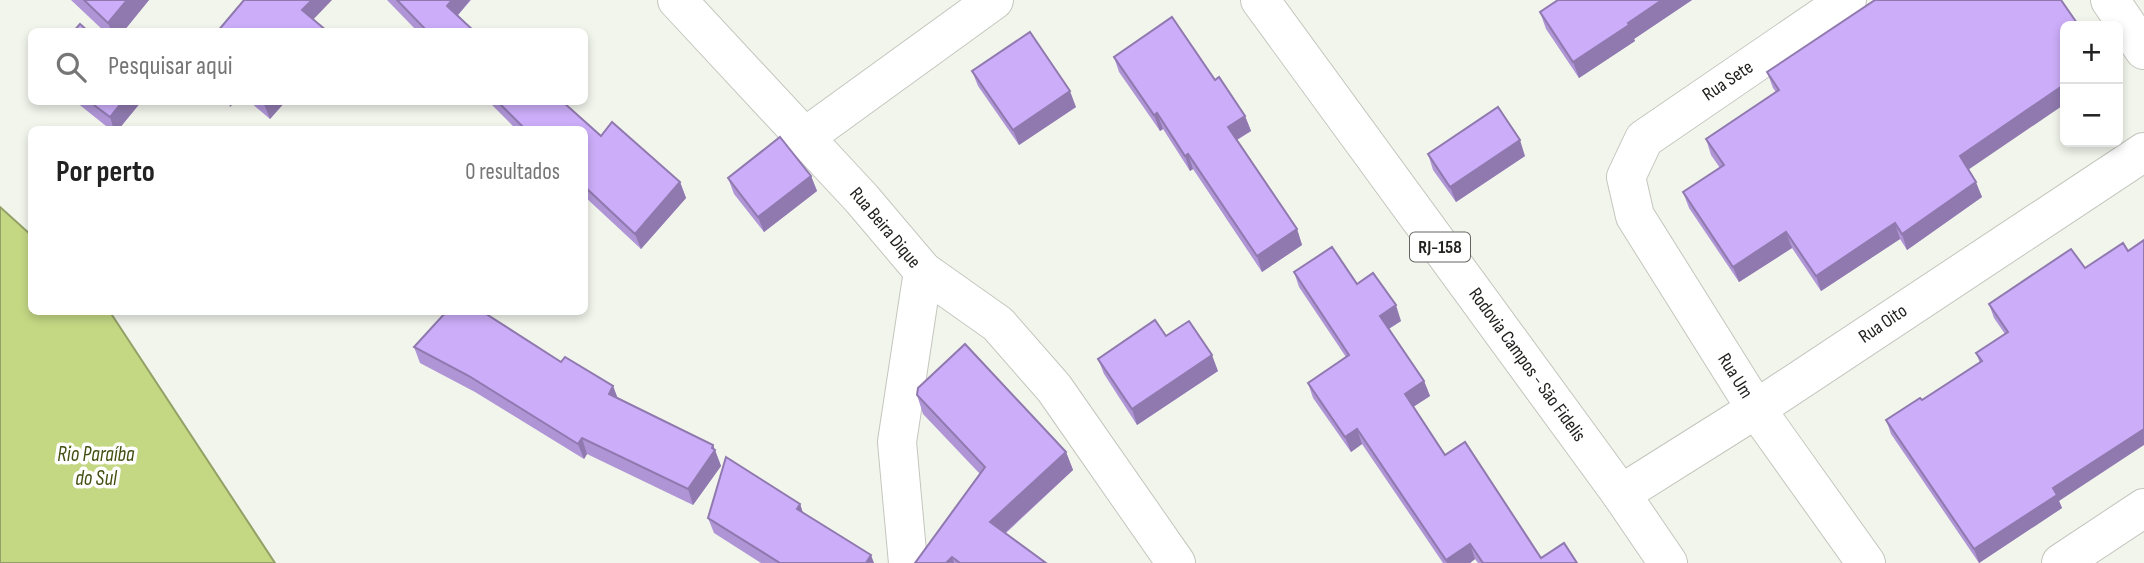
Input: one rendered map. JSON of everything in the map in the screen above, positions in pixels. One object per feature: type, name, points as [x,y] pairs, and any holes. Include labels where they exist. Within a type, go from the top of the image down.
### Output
[{"type":"street","name":"Rua Beira Dique","points":[[677,0],[862,199],[923,271],[897,442],[908,563]]},
{"type":"street","points":[[805,137],[994,0]]},
{"type":"street","name":"Rodovia Campos - São Fidelis","points":[[1260,0],[1621,494],[1668,563]]},
{"type":"street","name":"Rua Sete","points":[[1626,177],[1644,139],[1847,0]]},
{"type":"street","points":[[2110,0],[2144,50]]},
{"type":"street","name":"Rua Oito","points":[[1621,494],[1756,409],[2144,152]]},
{"type":"street","name":"Rua Um","points":[[1626,177],[1635,216],[1756,409],[1866,563]]},
{"type":"street","points":[[923,271],[998,324],[1046,379],[1176,563]]},
{"type":"street","points":[[2061,563],[2144,508]]},
{"type":"water","name":"Rio Paraíba do Sul","points":[[0,207],[28,232],[28,315],[112,315],[275,563],[0,563]]},
{"type":"building","points":[[84,0],[127,0],[108,23]]},
{"type":"building","points":[[244,0],[312,0],[302,10],[323,28],[220,28]]},
{"type":"building","points":[[397,0],[452,0],[447,6],[471,28],[424,28]]},
{"type":"building","points":[[1558,0],[1662,0],[1573,62],[1540,12]]},
{"type":"building","points":[[1875,0],[2061,0],[2076,21],[2060,21],[2060,87],[1960,156],[1976,182],[1902,234],[1895,223],[1816,276],[1786,232],[1733,267],[1683,192],[1724,165],[1706,139],[1779,90],[1767,72]]},
{"type":"building","points":[[1172,17],[1215,80],[1219,77],[1245,116],[1228,127],[1297,229],[1257,256],[1188,154],[1185,156],[1157,113],[1154,115],[1114,57]]},
{"type":"building","points":[[1030,32],[1070,91],[1013,130],[972,71]]},
{"type":"building","points":[[94,105],[120,105],[110,117]]},
{"type":"building","points":[[501,105],[566,105],[601,136],[612,122],[680,182],[635,234],[588,190],[588,126],[522,126]]},
{"type":"building","points":[[1498,107],[1520,140],[1450,187],[1428,154]]},
{"type":"building","points":[[780,137],[811,176],[758,217],[728,178]]},
{"type":"building","points":[[2144,240],[2144,429],[2053,488],[2057,495],[1974,549],[1886,420],[1982,361],[1976,353],[2008,332],[1989,304],[2071,249],[2085,268],[2123,243],[2128,251]]},
{"type":"building","points":[[1332,247],[1357,284],[1373,273],[1396,305],[1380,316],[1424,381],[1405,394],[1445,455],[1465,442],[1541,558],[1564,543],[1577,563],[1483,563],[1470,544],[1446,560],[1357,429],[1345,437],[1308,383],[1349,355],[1294,272]]},
{"type":"building","points":[[443,315],[488,315],[561,362],[565,357],[613,386],[609,394],[713,445],[715,450],[688,489],[582,438],[578,444],[469,376],[414,347]]},
{"type":"building","points":[[1155,320],[1166,336],[1189,321],[1212,355],[1132,409],[1098,359]]},
{"type":"building","points":[[965,344],[1066,452],[990,522],[1046,563],[960,563],[952,557],[946,563],[915,563],[985,467],[917,395],[918,388]]},
{"type":"building","points":[[726,457],[800,504],[797,509],[871,555],[866,563],[780,563],[708,518]]}]
